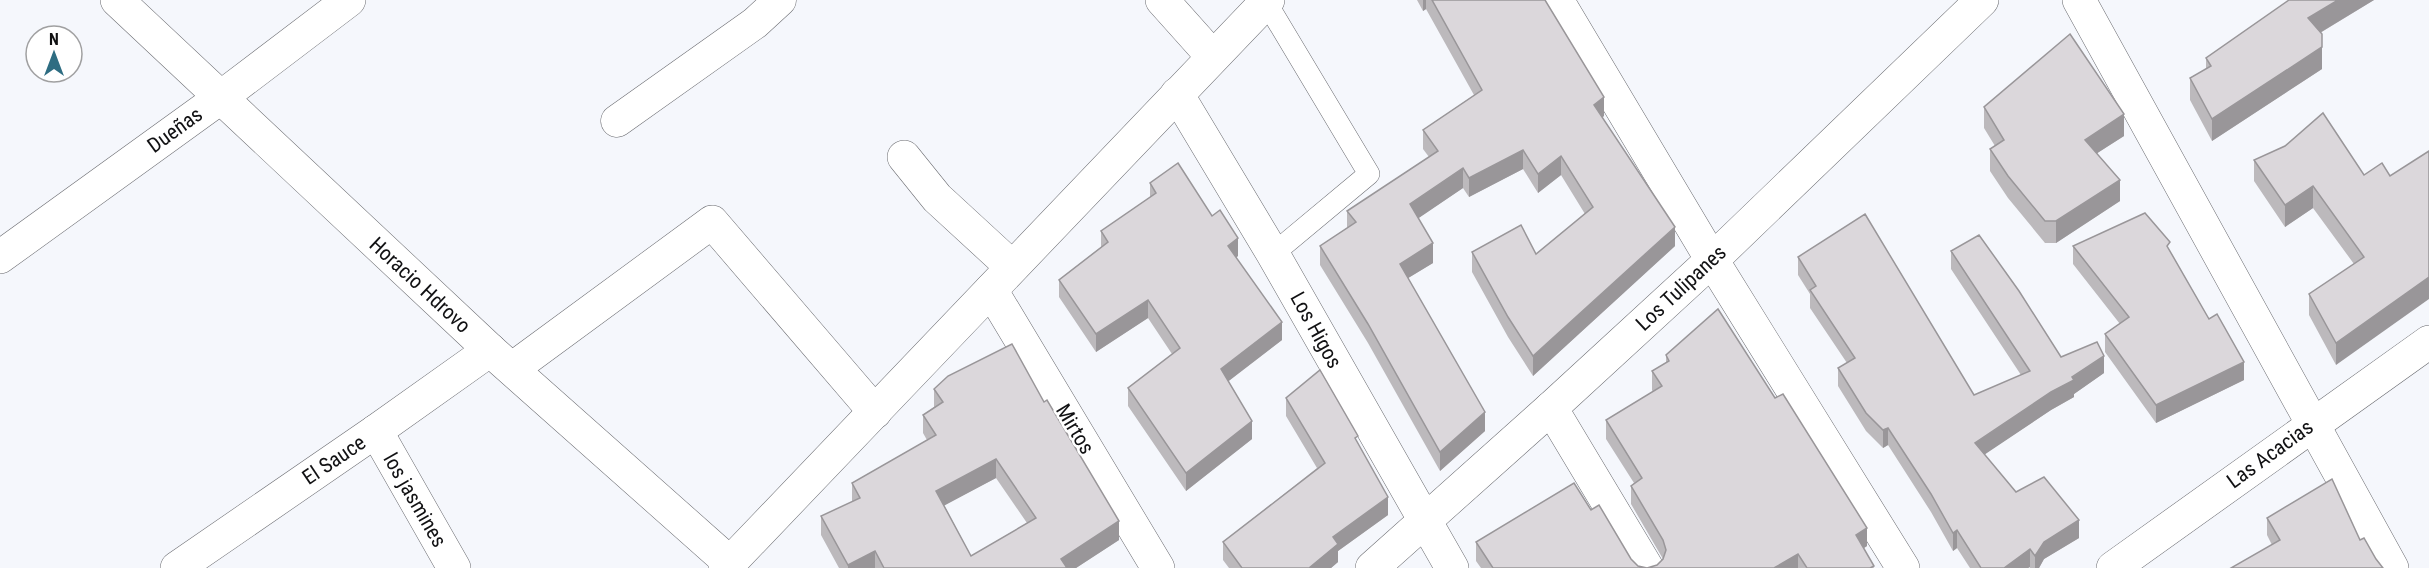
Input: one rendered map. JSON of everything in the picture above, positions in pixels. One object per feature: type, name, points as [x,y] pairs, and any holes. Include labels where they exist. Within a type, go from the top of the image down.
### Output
[{"type":"street","name":"Horacio Hdrovo","points":[[117,0],[501,360],[728,566]]},
{"type":"street","name":"Dueñas","points":[[0,257],[220,98],[349,0]]},
{"type":"street","points":[[617,122],[755,22],[780,0]]},
{"type":"street","points":[[1162,0],[1213,57]]},
{"type":"street","points":[[1557,0],[1712,260],[1903,568]]},
{"type":"street","name":"Los Tulipanes","points":[[1372,568],[1712,260],[1982,0]]},
{"type":"street","points":[[2079,0],[2392,568]]},
{"type":"street","points":[[728,566],[1267,1]]},
{"type":"street","name":"Los Higos","points":[[1177,94],[1273,254],[1452,568]]},
{"type":"street","name":"Mirtos","points":[[904,157],[1002,278],[1158,568]]},
{"type":"street","name":"El Sauce","points":[[177,568],[376,432],[501,360],[712,222],[875,412]]},
{"type":"street","name":"Las Acacias","points":[[2113,568],[2429,342]]},
{"type":"street","points":[[1551,408],[1647,568]]},
{"type":"street","name":"los jasmines","points":[[376,432],[454,568]]},
{"type":"lane","points":[[1267,1],[1369,174],[1273,254]]},
{"type":"building","points":[[1432,0],[1545,0],[1604,97],[1594,105],[1675,227],[1533,356],[1508,317],[1472,252],[1521,225],[1536,254],[1593,207],[1561,156],[1538,174],[1523,150],[1469,178],[1463,168],[1410,204],[1433,243],[1400,264],[1485,412],[1440,452],[1368,324],[1320,246],[1356,222],[1347,211],[1438,151],[1423,130],[1482,90]]},
{"type":"building","points":[[2289,0],[2338,0],[2308,18],[2322,34],[2322,47],[2212,119],[2190,78],[2211,66],[2206,58]]},
{"type":"building","points":[[2070,34],[2124,114],[2085,140],[2120,180],[2056,221],[2045,221],[2008,176],[1990,149],[2004,140],[1984,107]]},
{"type":"building","points":[[2323,113],[2364,175],[2382,163],[2390,176],[2429,151],[2429,277],[2336,343],[2309,294],[2364,257],[2313,186],[2285,205],[2254,160],[2285,146]]},
{"type":"building","points":[[1178,163],[1212,216],[1220,210],[1238,238],[1228,246],[1282,322],[1221,369],[1252,421],[1186,473],[1128,388],[1180,348],[1148,300],[1096,334],[1059,280],[1108,242],[1101,231],[1156,193],[1150,183]]},
{"type":"building","points":[[2145,213],[2170,242],[2167,246],[2209,319],[2217,314],[2244,362],[2156,405],[2105,334],[2129,317],[2073,246]]},
{"type":"building","points":[[1865,214],[1974,395],[2030,371],[1951,251],[1979,235],[2019,291],[2061,357],[2097,342],[2104,356],[2072,377],[2074,380],[2051,392],[1975,443],[2016,492],[2044,477],[2079,520],[2044,542],[2035,556],[2030,549],[2004,568],[1981,568],[1957,530],[1953,533],[1931,494],[1888,428],[1883,430],[1866,413],[1838,368],[1855,358],[1810,290],[1816,286],[1798,257]]},
{"type":"building","points":[[1718,309],[1775,398],[1783,394],[1867,528],[1856,535],[1874,566],[1870,568],[1807,568],[1798,554],[1774,568],[1647,568],[1657,565],[1663,559],[1666,550],[1663,540],[1631,486],[1642,478],[1606,420],[1662,386],[1652,371],[1669,361],[1666,355]]},
{"type":"building","points":[[1012,344],[1044,402],[1047,400],[1119,521],[1061,559],[1067,568],[884,568],[875,551],[848,565],[821,516],[860,498],[852,483],[936,435],[923,415],[943,402],[934,389],[948,376]],"holes":[[[996,459],[1036,518],[971,556],[936,491]]]},
{"type":"building","points":[[1320,370],[1358,436],[1355,438],[1388,497],[1333,537],[1338,544],[1309,568],[1242,568],[1223,542],[1325,463],[1286,398]]},
{"type":"building","points":[[2332,479],[2360,540],[2364,538],[2383,568],[2231,568],[2280,540],[2267,518]]},
{"type":"building","points":[[1574,483],[1591,510],[1599,505],[1631,559],[1638,566],[1647,568],[1493,568],[1476,542]]}]
